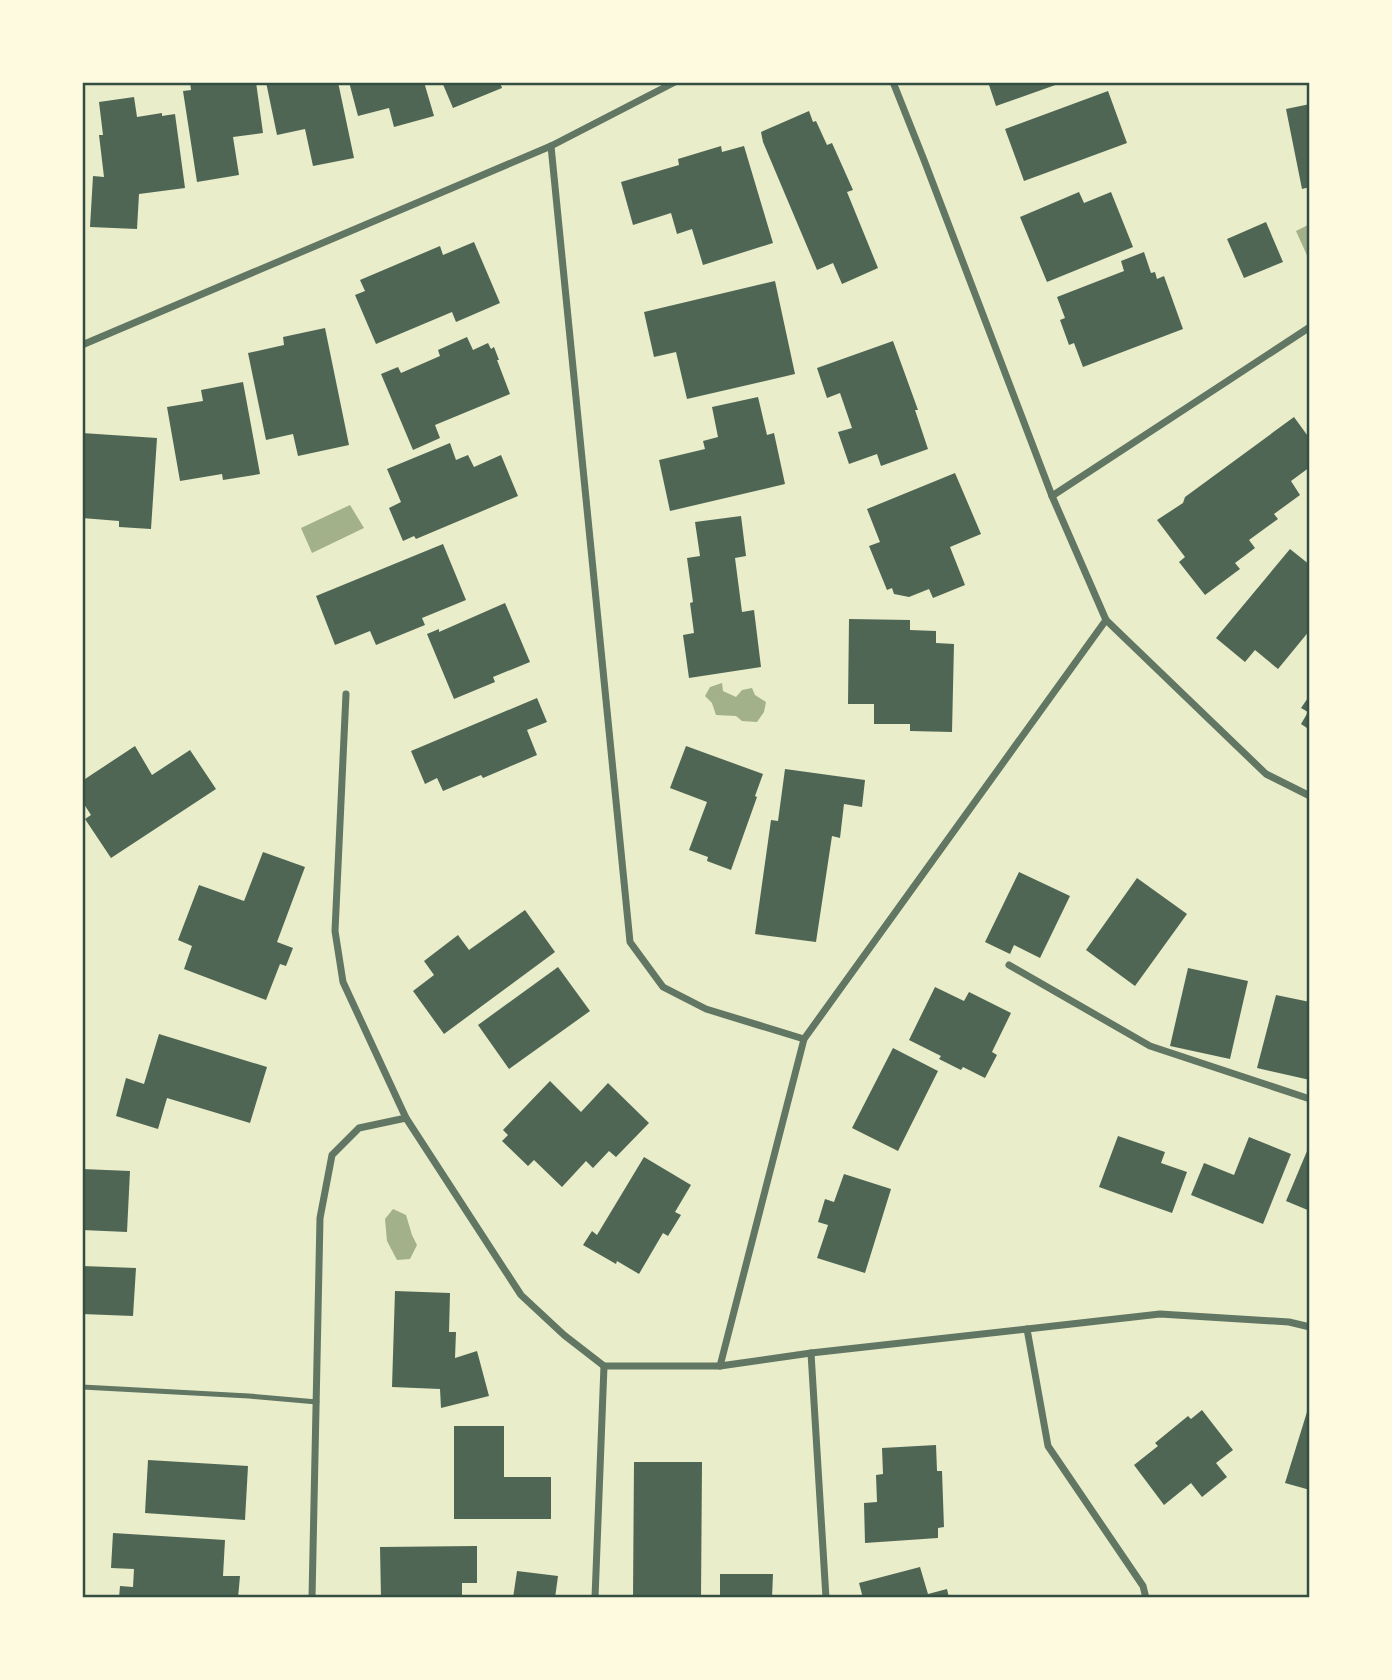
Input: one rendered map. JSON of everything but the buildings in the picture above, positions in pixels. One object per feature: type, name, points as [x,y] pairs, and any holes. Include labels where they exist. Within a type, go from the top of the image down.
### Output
[{"type":"street","points":[[82,345],[551,146],[675,82]]},
{"type":"street","points":[[893,82],[1052,496],[1106,620],[1266,775],[1310,796]]},
{"type":"street","points":[[551,146],[630,942],[663,987],[706,1010],[804,1040]]},
{"type":"street","points":[[1052,496],[1310,327]]},
{"type":"street","points":[[720,1367],[804,1040],[1106,620]]},
{"type":"street","points":[[346,694],[335,931],[343,982],[406,1118],[521,1295],[564,1335],[604,1366],[720,1367],[811,1353],[1160,1314],[1289,1322],[1310,1326]]},
{"type":"street","points":[[1009,965],[1150,1046],[1310,1099]]},
{"type":"street","points":[[312,1598],[320,1218],[332,1154],[359,1128],[406,1118]]},
{"type":"street","points":[[1027,1329],[1048,1446],[1143,1586],[1146,1598]]},
{"type":"street","points":[[811,1353],[826,1598]]},
{"type":"street","points":[[595,1598],[604,1366]]},
{"type":"lane","points":[[82,1387],[317,1402]]},
{"type":"shaded area","points":[[1310,224],[1310,262],[1296,231]]},
{"type":"shaded area","points":[[350,505],[364,528],[312,553],[301,528]]},
{"type":"shaded area","points":[[722,683],[723,691],[736,697],[742,690],[752,688],[755,695],[766,702],[764,712],[757,722],[742,721],[736,716],[716,715],[712,703],[705,696],[710,687]]},
{"type":"shaded area","points":[[393,1209],[406,1215],[417,1245],[410,1259],[397,1260],[387,1241],[385,1219]]}]
